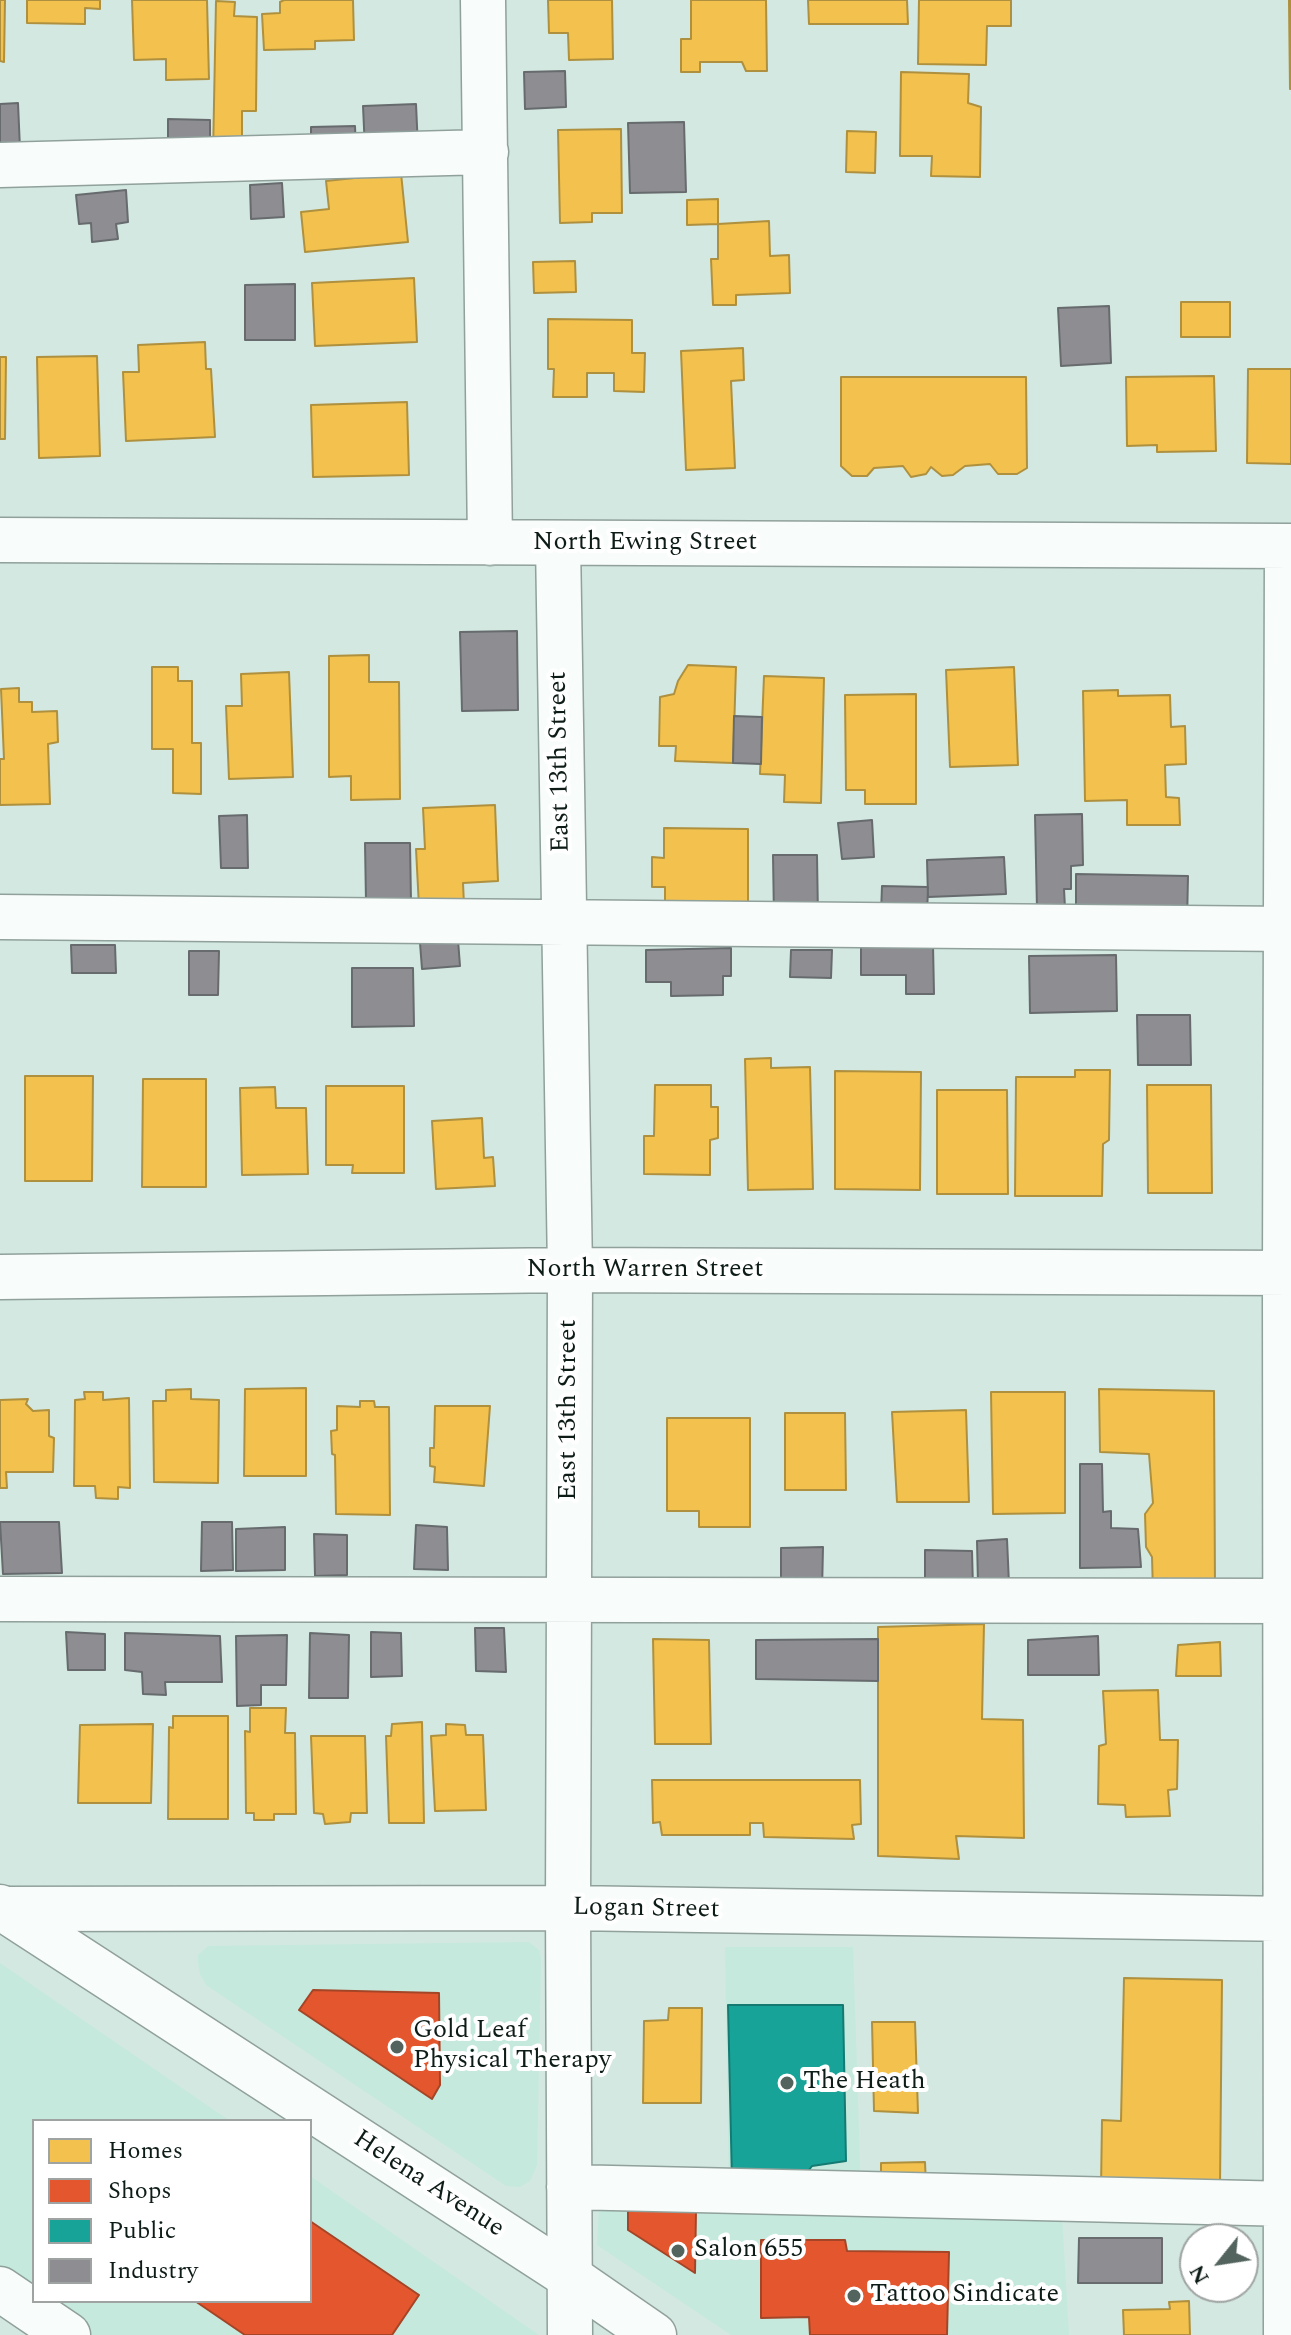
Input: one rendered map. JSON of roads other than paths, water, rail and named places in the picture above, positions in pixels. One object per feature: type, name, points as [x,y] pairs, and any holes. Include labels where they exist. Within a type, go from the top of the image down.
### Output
[{"type":"street","points":[[483,0],[490,543]]},
{"type":"street","points":[[0,165],[486,152]]},
{"type":"street","name":"North Ewing Street","points":[[0,540],[1289,546]]},
{"type":"street","name":"East 13th Street","points":[[558,543],[570,1270],[570,2335]]},
{"type":"street","points":[[1286,2335],[1289,2204],[1286,609],[1289,546]]},
{"type":"street","points":[[0,917],[1288,929]]},
{"type":"street","name":"North Warren Street","points":[[0,1277],[570,1270],[1288,1273]]},
{"type":"street","points":[[0,1599],[1288,1601]]},
{"type":"street","name":"Logan Street","points":[[1,1908],[568,1908],[1288,1919]]},
{"type":"street","name":"Helena Avenue","points":[[1,1908],[570,2277],[654,2335]]},
{"type":"street","points":[[569,2187],[1289,2204]]},
{"type":"street","points":[[0,2289],[68,2335]]},
{"type":"place","name":"Gold Leaf Physical Therapy","points":[[397,2047]]},
{"type":"place","name":"The Heath","points":[[787,2083]]},
{"type":"place","name":"Salon 655","points":[[678,2251]]},
{"type":"place","name":"Tattoo Sindicate","points":[[854,2296]]}]
